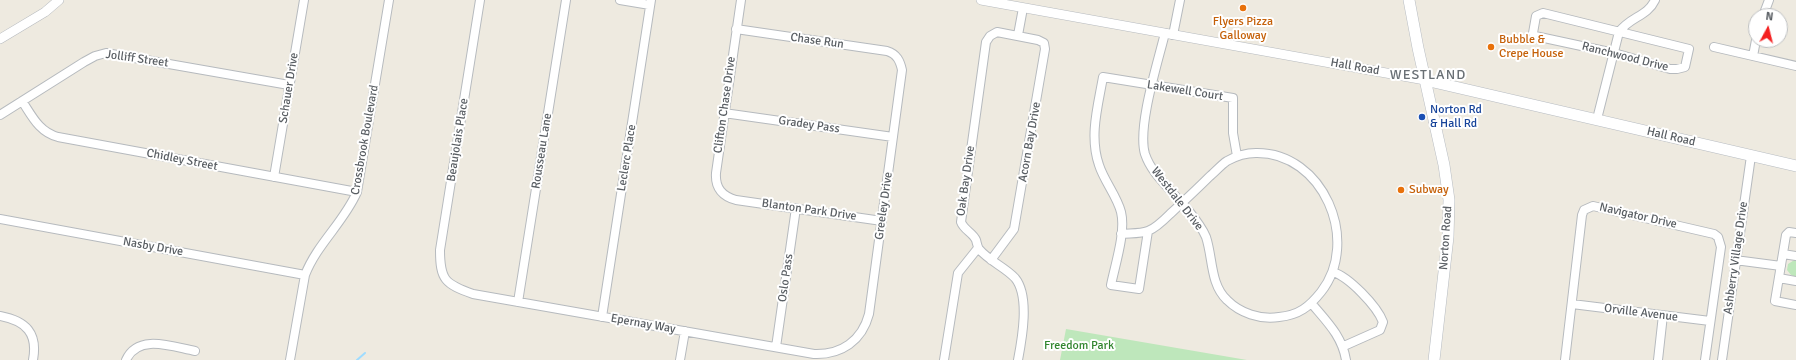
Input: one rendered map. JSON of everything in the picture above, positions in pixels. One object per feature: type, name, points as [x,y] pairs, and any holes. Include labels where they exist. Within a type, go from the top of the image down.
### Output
[{"type":"main road","name":"Norton Road","points":[[1408,0],[1444,165],[1449,213],[1434,360]]},
{"type":"main road","name":"Hall Road","points":[[1425,80],[1796,166]]},
{"type":"street","points":[[0,39],[44,12],[59,0]]},
{"type":"street","name":"Schauer Drive","points":[[274,177],[304,0]]},
{"type":"street","name":"Crossbrook Boulevard","points":[[290,360],[305,275],[310,262],[351,206],[357,192],[389,0]]},
{"type":"street","name":"Beaujolais Place","points":[[445,280],[441,266],[440,250],[480,0]]},
{"type":"street","name":"Rousseau Lane","points":[[518,302],[566,0]]},
{"type":"street","points":[[620,0],[650,2]]},
{"type":"street","name":"Clifton Chase Drive","points":[[736,200],[724,196],[717,187],[715,179],[740,0]]},
{"type":"street","name":"Hall Road","points":[[981,0],[1425,80]]},
{"type":"street","name":"Westdale Drive","points":[[1180,0],[1153,85],[1144,126],[1143,142],[1146,155],[1153,171],[1201,227],[1210,250],[1217,285],[1225,298],[1240,310],[1261,318],[1273,318],[1293,314],[1312,304]]},
{"type":"street","points":[[1597,119],[1619,33],[1628,21],[1648,11],[1655,0]]},
{"type":"street","name":"Leclerc Place","points":[[602,317],[650,2]]},
{"type":"street","points":[[1018,36],[1023,8]]},
{"type":"street","name":"Ranchwood Drive","points":[[1543,13],[1619,33],[1689,49],[1685,67],[1677,69],[1614,53],[1535,36],[1532,33],[1536,16],[1543,13]]},
{"type":"street","name":"Chase Run","points":[[736,29],[882,50],[892,52],[897,57]]},
{"type":"street","name":"Oak Bay Drive","points":[[1018,36],[997,32],[990,36],[986,42],[961,222],[963,228],[976,239],[978,248],[1015,279],[1021,291],[1024,325],[1018,360]]},
{"type":"street","name":"Acorn Bay Drive","points":[[991,260],[1014,229],[1045,56],[1045,49],[1041,41],[1018,36]]},
{"type":"street","points":[[1714,47],[1796,66]]},
{"type":"street","points":[[1753,56],[1754,48]]},
{"type":"street","name":"Jolliff Street","points":[[0,115],[95,56],[106,53],[289,85]]},
{"type":"street","name":"Greeley Drive","points":[[845,348],[857,338],[867,322],[902,70],[901,63],[897,57]]},
{"type":"street","name":"Lakewell Court","points":[[1121,234],[1121,212],[1099,166],[1093,136],[1103,77],[1233,98],[1233,133],[1237,156]]},
{"type":"street","name":"Chidley Street","points":[[22,101],[36,123],[51,135],[357,192]]},
{"type":"street","name":"Gradey Pass","points":[[724,113],[894,136]]},
{"type":"street","points":[[1148,231],[1139,289],[1111,285],[1121,234],[1148,231],[1182,203],[1226,162],[1237,156],[1254,153],[1274,155],[1290,161],[1302,168],[1326,196],[1337,235],[1337,249],[1333,272],[1327,285],[1312,304],[1337,334],[1344,346],[1346,360]]},
{"type":"street","name":"Ashberry Village Drive","points":[[1722,360],[1735,260],[1751,156]]},
{"type":"street","name":"Blanton Park Drive","points":[[736,200],[882,221]]},
{"type":"street","name":"Navigator Drive","points":[[1564,360],[1582,215],[1584,210],[1593,206],[1714,234],[1718,237],[1721,247],[1704,360]]},
{"type":"street","name":"Oslo Pass","points":[[776,347],[796,208]]},
{"type":"street","name":"Nasby Drive","points":[[0,219],[305,275]]},
{"type":"street","points":[[1796,233],[1789,232],[1786,235],[1776,301],[1796,305]]},
{"type":"street","points":[[944,360],[958,272],[978,248]]},
{"type":"street","points":[[1783,254],[1796,256]]},
{"type":"street","points":[[1735,260],[1781,266]]},
{"type":"street","points":[[1333,272],[1340,274],[1357,288],[1383,322],[1380,330],[1344,346]]},
{"type":"street","points":[[1779,278],[1796,280]]},
{"type":"street","name":"Epernay Way","points":[[445,280],[452,286],[473,294],[776,347],[824,354],[845,348]]},
{"type":"street","name":"Orville Avenue","points":[[1572,304],[1710,321]]},
{"type":"street","points":[[1658,360],[1664,315]]},
{"type":"street","points":[[0,316],[12,318],[26,326],[34,341],[35,350],[33,360]]},
{"type":"street","points":[[680,360],[685,331]]},
{"type":"street","points":[[126,360],[135,347],[146,344],[195,351]]},
{"type":"green space","points":[[1796,259],[1796,277],[1791,275],[1787,270],[1788,264]]},
{"type":"green space","name":"Freedom Park","points":[[1066,329],[1247,360],[1060,360]]},
{"type":"waterway","points":[[357,360],[365,353]]},
{"type":"place","name":"Flyers Pizza Galloway","points":[[1243,8]]},
{"type":"place","name":"Bubble & Crepe House","points":[[1491,47]]},
{"type":"place","name":"Norton Rd & Hall Rd","points":[[1422,117]]},
{"type":"place","name":"Subway","points":[[1401,190]]},
{"type":"district","name":"WESTLAND","points":[[1428,75]]}]
